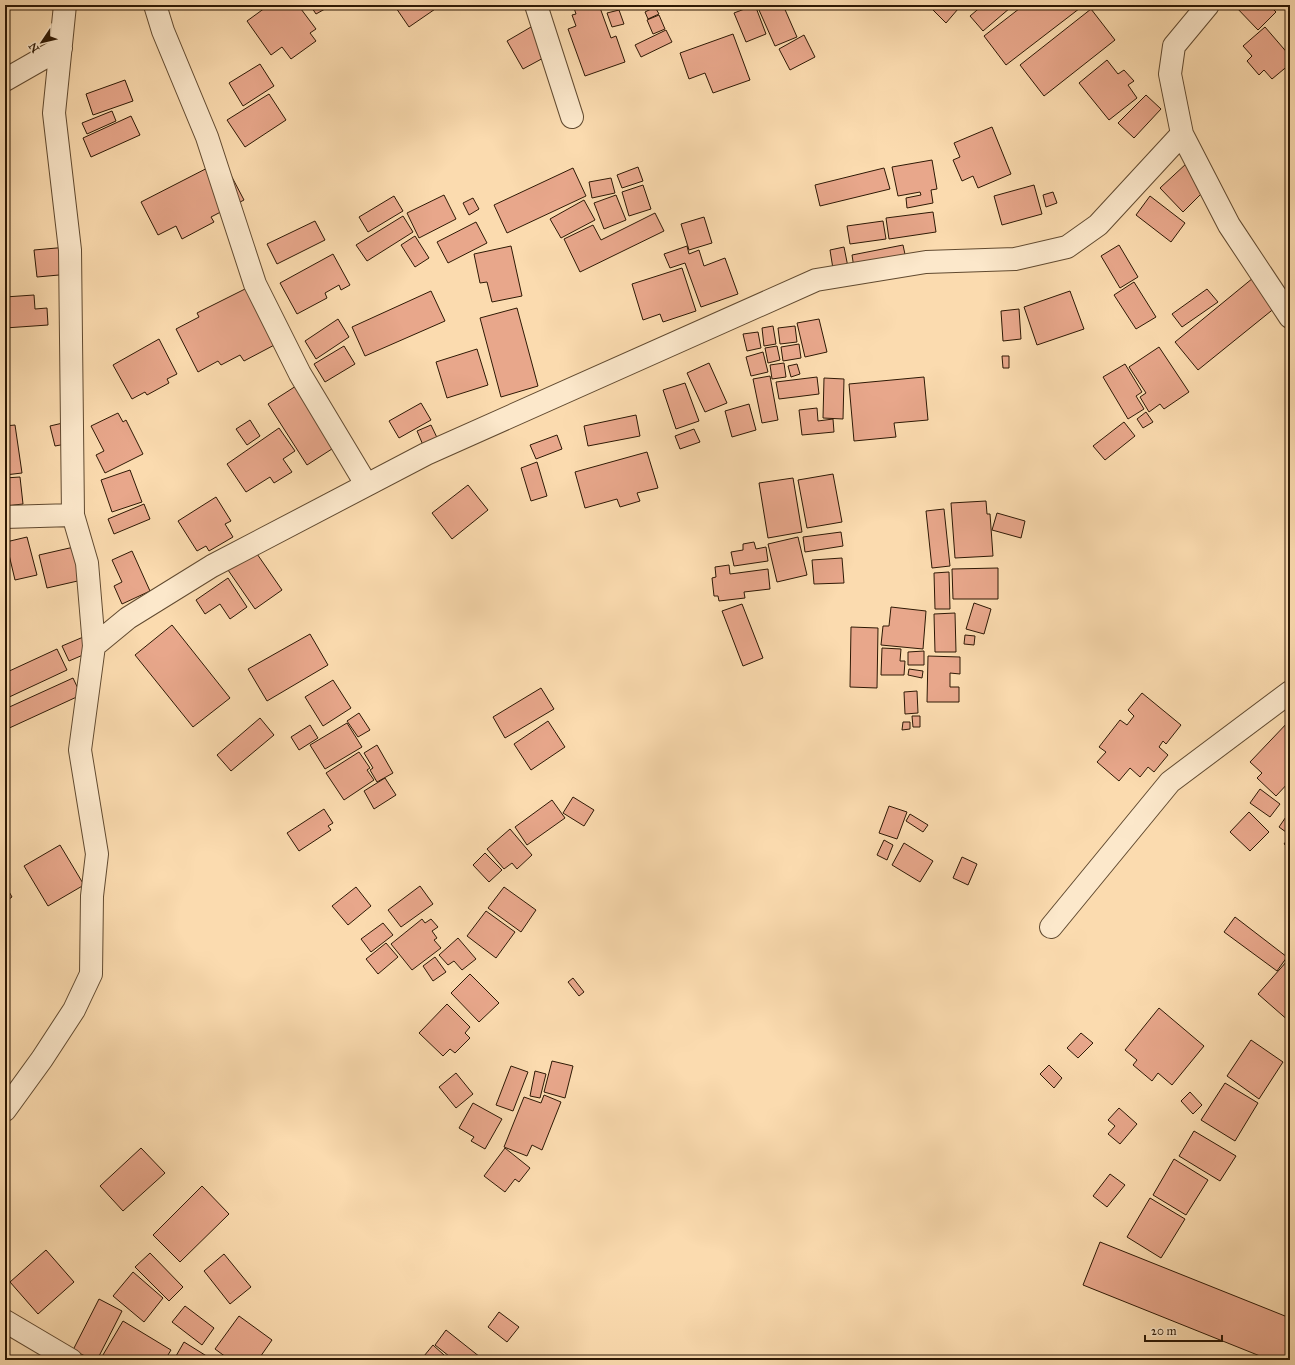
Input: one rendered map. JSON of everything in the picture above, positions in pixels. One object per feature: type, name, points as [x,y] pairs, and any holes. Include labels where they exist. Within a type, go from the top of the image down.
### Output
[{"type":"street","points":[[5,1110],[42,1059],[74,1010],[91,974],[92,896],[97,854],[80,750],[94,646],[87,563],[73,515],[70,250],[54,113],[65,5]]},
{"type":"street","points":[[155,5],[163,31],[207,137],[255,284],[300,374],[366,484]]},
{"type":"street","points":[[536,5],[572,117]]},
{"type":"street","points":[[1208,5],[1174,46],[1170,74],[1182,134],[1229,225],[1290,317]]},
{"type":"street","points":[[5,80],[61,48]]},
{"type":"street","points":[[94,646],[128,618],[212,566],[289,527],[366,484],[426,454],[816,280],[926,262],[1015,259],[1067,247],[1098,225],[1182,134]]},
{"type":"street","points":[[5,517],[73,515]]},
{"type":"street","points":[[1051,927],[1170,782],[1290,692]]},
{"type":"street","points":[[5,1321],[71,1360]]},
{"type":"building","points":[[269,5],[298,5],[316,29],[310,33],[316,41],[291,59],[282,47],[271,55],[247,21]]},
{"type":"building","points":[[310,5],[332,5],[316,14]]},
{"type":"building","points":[[394,5],[441,5],[409,27]]},
{"type":"building","points":[[573,5],[599,5],[611,38],[616,36],[625,62],[585,76],[568,29],[576,26],[572,15],[576,14]]},
{"type":"building","points":[[755,5],[766,34],[746,42],[734,13]]},
{"type":"building","points":[[770,5],[783,5],[797,37],[775,46],[759,10]]},
{"type":"building","points":[[928,5],[953,5],[958,9],[946,23]]},
{"type":"building","points":[[983,5],[1008,5],[1010,8],[983,31],[970,16]]},
{"type":"building","points":[[1024,5],[1084,5],[1006,65],[984,36]]},
{"type":"building","points":[[1234,5],[1269,5],[1276,12],[1258,30]]},
{"type":"building","points":[[655,7],[659,14],[648,19],[645,12]]},
{"type":"building","points":[[1091,9],[1115,40],[1044,96],[1020,65]]},
{"type":"building","points":[[619,10],[624,24],[612,27],[607,13]]},
{"type":"building","points":[[659,15],[665,29],[653,34],[647,20]]},
{"type":"building","points":[[531,27],[547,56],[523,69],[507,41]]},
{"type":"building","points":[[1265,27],[1290,56],[1290,64],[1272,79],[1264,70],[1259,75],[1247,61],[1252,56],[1243,46]]},
{"type":"building","points":[[666,30],[672,42],[641,57],[635,45]]},
{"type":"building","points":[[733,34],[750,80],[713,93],[705,73],[689,79],[680,53]]},
{"type":"building","points":[[804,35],[815,57],[790,70],[779,49]]},
{"type":"building","points":[[1107,60],[1118,74],[1124,70],[1134,81],[1128,85],[1137,98],[1109,120],[1079,83]]},
{"type":"building","points":[[260,64],[274,86],[243,106],[229,83]]},
{"type":"building","points":[[125,80],[133,101],[93,115],[86,94]]},
{"type":"building","points":[[269,94],[286,120],[245,147],[227,120]]},
{"type":"building","points":[[1146,95],[1161,109],[1134,138],[1118,123]]},
{"type":"building","points":[[112,111],[116,121],[87,134],[82,123]]},
{"type":"building","points":[[131,116],[140,135],[91,157],[83,138]]},
{"type":"building","points":[[992,127],[1011,174],[978,188],[973,176],[962,181],[953,160],[960,157],[954,143]]},
{"type":"building","points":[[223,160],[244,200],[211,217],[214,222],[182,239],[176,226],[158,235],[141,202]]},
{"type":"building","points":[[932,160],[937,189],[931,190],[933,203],[907,208],[906,198],[921,195],[920,192],[898,196],[892,167]]},
{"type":"building","points":[[1187,163],[1209,186],[1183,212],[1160,188]]},
{"type":"building","points":[[638,167],[643,181],[622,188],[617,175]]},
{"type":"building","points":[[573,168],[586,196],[507,233],[494,205]]},
{"type":"building","points":[[884,168],[890,189],[820,206],[815,185]]},
{"type":"building","points":[[611,178],[615,193],[592,198],[589,182]]},
{"type":"building","points":[[643,185],[651,209],[629,216],[622,192]]},
{"type":"building","points":[[1034,185],[1042,214],[1002,225],[994,196]]},
{"type":"building","points":[[1053,192],[1057,203],[1046,207],[1043,195]]},
{"type":"building","points":[[444,195],[456,219],[419,238],[407,213]]},
{"type":"building","points":[[616,195],[626,220],[604,229],[594,203]]},
{"type":"building","points":[[394,196],[403,211],[368,232],[359,217]]},
{"type":"building","points":[[1150,196],[1185,223],[1171,242],[1136,215]]},
{"type":"building","points":[[473,198],[479,209],[469,215],[463,203]]},
{"type":"building","points":[[584,200],[595,220],[561,238],[550,219]]},
{"type":"building","points":[[933,212],[936,232],[889,239],[886,218]]},
{"type":"building","points":[[655,213],[664,231],[580,272],[564,239],[593,225],[601,240]]},
{"type":"building","points":[[403,216],[413,232],[367,261],[356,245]]},
{"type":"building","points":[[704,217],[712,243],[689,250],[681,224]]},
{"type":"building","points":[[315,221],[325,240],[277,264],[267,244]]},
{"type":"building","points":[[883,221],[886,239],[850,244],[847,226]]},
{"type":"building","points":[[476,222],[487,243],[448,263],[437,242]]},
{"type":"building","points":[[415,236],[429,258],[415,267],[401,245]]},
{"type":"building","points":[[903,245],[906,259],[854,268],[852,255]]},
{"type":"building","points":[[1119,245],[1138,277],[1120,288],[1101,256]]},
{"type":"building","points":[[511,246],[522,296],[492,302],[487,282],[480,283],[474,254]]},
{"type":"building","points":[[687,246],[689,254],[699,250],[704,266],[725,258],[738,294],[701,307],[685,263],[670,268],[664,254]]},
{"type":"building","points":[[68,247],[70,274],[37,277],[34,250]]},
{"type":"building","points":[[844,247],[849,272],[834,275],[830,250]]},
{"type":"building","points":[[333,254],[350,285],[341,290],[339,285],[325,293],[327,298],[297,314],[280,283]]},
{"type":"building","points":[[682,268],[696,311],[663,322],[660,314],[643,320],[632,284]]},
{"type":"building","points":[[1253,278],[1276,307],[1198,370],[1175,342]]},
{"type":"building","points":[[1134,282],[1156,317],[1136,329],[1114,295]]},
{"type":"building","points":[[255,284],[280,342],[244,361],[240,355],[221,365],[218,361],[198,372],[176,329],[199,317],[197,313]]},
{"type":"building","points":[[1207,289],[1218,302],[1182,327],[1172,314]]},
{"type":"building","points":[[431,291],[445,321],[365,356],[352,327]]},
{"type":"building","points":[[1070,291],[1084,329],[1037,345],[1024,307]]},
{"type":"building","points":[[34,295],[35,309],[47,308],[48,325],[5,328],[5,297]]},
{"type":"building","points":[[517,308],[538,386],[501,397],[480,318]]},
{"type":"building","points":[[1019,309],[1021,339],[1003,341],[1001,311]]},
{"type":"building","points":[[338,319],[349,337],[316,359],[305,341]]},
{"type":"building","points":[[819,319],[827,352],[805,357],[797,323]]},
{"type":"building","points":[[773,326],[776,344],[764,346],[762,328]]},
{"type":"building","points":[[795,326],[797,342],[780,344],[778,328]]},
{"type":"building","points":[[758,332],[761,348],[747,351],[743,334]]},
{"type":"building","points":[[159,339],[177,374],[167,379],[169,383],[147,395],[145,392],[132,399],[113,365]]},
{"type":"building","points":[[799,344],[801,358],[783,361],[781,347]]},
{"type":"building","points":[[344,346],[355,364],[325,382],[314,364]]},
{"type":"building","points":[[777,346],[780,360],[768,363],[765,348]]},
{"type":"building","points":[[1159,347],[1189,392],[1164,409],[1160,404],[1149,412],[1140,397],[1146,393],[1129,367]]},
{"type":"building","points":[[477,349],[488,385],[447,398],[436,362]]},
{"type":"building","points":[[763,352],[768,372],[751,376],[746,357]]},
{"type":"building","points":[[1002,356],[1009,356],[1009,368],[1003,368]]},
{"type":"building","points":[[709,363],[727,403],[705,412],[687,373]]},
{"type":"building","points":[[784,363],[786,377],[772,379],[770,365]]},
{"type":"building","points":[[797,364],[800,374],[791,377],[788,366]]},
{"type":"building","points":[[1125,364],[1142,392],[1136,396],[1144,409],[1128,419],[1103,377]]},
{"type":"building","points":[[770,376],[778,420],[762,423],[753,379]]},
{"type":"building","points":[[817,377],[819,394],[779,399],[776,382]]},
{"type":"building","points":[[924,377],[928,420],[894,423],[896,437],[854,441],[849,384]]},
{"type":"building","points":[[824,378],[844,379],[843,419],[823,418]]},
{"type":"building","points":[[685,383],[699,421],[676,429],[663,390]]},
{"type":"building","points":[[296,386],[335,447],[307,465],[268,404]]},
{"type":"building","points":[[421,403],[431,420],[399,438],[389,421]]},
{"type":"building","points":[[749,404],[756,430],[732,437],[725,411]]},
{"type":"building","points":[[817,408],[818,421],[833,419],[834,432],[802,435],[799,410]]},
{"type":"building","points":[[1146,412],[1153,422],[1143,428],[1137,419]]},
{"type":"building","points":[[118,413],[123,422],[126,420],[143,454],[105,473],[96,455],[104,451],[91,426]]},
{"type":"building","points":[[636,415],[640,436],[588,446],[584,426]]},
{"type":"building","points":[[250,420],[260,436],[247,445],[236,429]]},
{"type":"building","points":[[67,422],[66,444],[55,446],[50,426]]},
{"type":"building","points":[[1124,422],[1135,436],[1105,460],[1093,446]]},
{"type":"building","points":[[15,425],[22,473],[5,475],[5,426]]},
{"type":"building","points":[[431,425],[441,446],[426,452],[417,431]]},
{"type":"building","points":[[279,428],[295,451],[283,459],[292,472],[274,483],[270,477],[246,492],[227,464]]},
{"type":"building","points":[[694,429],[700,442],[680,449],[675,436]]},
{"type":"building","points":[[557,435],[562,449],[536,459],[530,445]]},
{"type":"building","points":[[647,452],[658,488],[637,493],[640,501],[620,507],[617,499],[585,508],[575,472]]},
{"type":"building","points":[[537,462],[547,496],[531,501],[521,468]]},
{"type":"building","points":[[130,470],[142,502],[112,512],[101,480]]},
{"type":"building","points":[[833,474],[842,522],[807,528],[798,480]]},
{"type":"building","points":[[20,477],[23,504],[5,506],[5,478]]},
{"type":"building","points":[[793,478],[802,532],[768,538],[759,483]]},
{"type":"building","points":[[468,485],[488,510],[452,539],[432,513]]},
{"type":"building","points":[[216,497],[231,521],[225,524],[233,537],[209,551],[206,546],[197,551],[178,521]]},
{"type":"building","points":[[986,501],[987,514],[990,514],[993,556],[955,558],[951,503]]},
{"type":"building","points":[[144,504],[150,519],[114,534],[108,519]]},
{"type":"building","points":[[944,509],[950,566],[932,568],[926,511]]},
{"type":"building","points":[[997,513],[1025,521],[1021,538],[992,530]]},
{"type":"building","points":[[841,532],[843,546],[805,552],[803,537]]},
{"type":"building","points":[[27,537],[37,575],[15,580],[6,542]]},
{"type":"building","points":[[798,537],[807,575],[777,582],[768,544]]},
{"type":"building","points":[[754,542],[756,549],[766,547],[768,561],[734,566],[731,552],[743,550],[743,544]]},
{"type":"building","points":[[74,547],[82,580],[47,588],[39,555]]},
{"type":"building","points":[[132,551],[150,591],[122,604],[114,586],[122,582],[112,560]]},
{"type":"building","points":[[255,551],[282,590],[255,609],[228,570]]},
{"type":"building","points":[[842,558],[844,583],[814,584],[812,560]]},
{"type":"building","points":[[729,565],[730,574],[768,569],[770,589],[744,592],[745,598],[719,601],[718,596],[714,596],[712,578],[716,577],[715,567]]},
{"type":"building","points":[[998,568],[998,599],[953,599],[952,569]]},
{"type":"building","points":[[949,572],[950,609],[935,609],[934,573]]},
{"type":"building","points":[[228,578],[247,607],[230,619],[220,604],[205,614],[196,600]]},
{"type":"building","points":[[974,603],[991,609],[984,634],[966,629]]},
{"type":"building","points":[[742,604],[763,658],[743,666],[722,611]]},
{"type":"building","points":[[891,607],[926,611],[923,649],[881,645],[883,626],[889,626]]},
{"type":"building","points":[[955,613],[956,652],[935,652],[934,614]]},
{"type":"building","points":[[172,625],[230,698],[193,727],[135,655]]},
{"type":"building","points":[[851,627],[878,628],[877,688],[850,687]]},
{"type":"building","points":[[310,634],[328,665],[267,701],[248,669]]},
{"type":"building","points":[[88,635],[90,652],[69,661],[62,646]]},
{"type":"building","points":[[965,635],[975,636],[974,645],[964,644]]},
{"type":"building","points":[[882,648],[901,649],[900,661],[905,661],[904,675],[881,675]]},
{"type":"building","points":[[57,649],[67,670],[5,699],[5,673]]},
{"type":"building","points":[[924,651],[924,665],[908,665],[908,652]]},
{"type":"building","points":[[928,656],[960,657],[960,674],[950,673],[950,687],[959,687],[959,702],[927,702]]},
{"type":"building","points":[[909,669],[923,671],[922,678],[908,675]]},
{"type":"building","points":[[73,678],[81,695],[5,730],[5,709]]},
{"type":"building","points":[[333,680],[351,708],[323,726],[305,697]]},
{"type":"building","points":[[541,688],[554,709],[505,738],[493,717]]},
{"type":"building","points":[[917,691],[918,713],[905,714],[904,692]]},
{"type":"building","points":[[1142,693],[1181,725],[1166,744],[1163,741],[1159,747],[1168,755],[1154,772],[1148,767],[1140,777],[1130,768],[1119,781],[1097,762],[1106,752],[1099,747],[1120,720],[1127,725],[1134,716],[1128,710]]},
{"type":"building","points":[[359,713],[370,730],[358,737],[347,721]]},
{"type":"building","points":[[912,716],[920,716],[920,727],[913,727]]},
{"type":"building","points":[[260,718],[274,735],[231,771],[217,755]]},
{"type":"building","points":[[1290,720],[1290,781],[1276,796],[1257,778],[1262,773],[1250,762]]},
{"type":"building","points":[[548,721],[565,747],[531,770],[514,744]]},
{"type":"building","points":[[903,722],[910,722],[910,729],[902,730]]},
{"type":"building","points":[[347,723],[362,747],[325,769],[310,745]]},
{"type":"building","points":[[310,725],[318,738],[299,750],[291,737]]},
{"type":"building","points":[[377,745],[393,773],[377,782],[370,770],[373,768],[364,753]]},
{"type":"building","points":[[359,752],[370,768],[367,770],[374,780],[344,800],[326,773]]},
{"type":"building","points":[[385,778],[396,795],[374,809],[364,791]]},
{"type":"building","points":[[1260,789],[1280,804],[1270,817],[1250,803]]},
{"type":"building","points":[[573,797],[594,810],[584,826],[563,813]]},
{"type":"building","points":[[552,800],[565,818],[527,845],[515,827]]},
{"type":"building","points":[[889,806],[907,812],[897,839],[879,833]]},
{"type":"building","points":[[324,809],[333,823],[328,826],[331,830],[299,851],[287,833]]},
{"type":"building","points":[[1290,811],[1290,835],[1279,827]]},
{"type":"building","points":[[1249,812],[1269,832],[1250,851],[1230,832]]},
{"type":"building","points":[[910,814],[928,825],[923,832],[906,821]]},
{"type":"building","points":[[510,829],[532,855],[517,869],[512,863],[504,869],[487,849]]},
{"type":"building","points":[[1290,836],[1290,848],[1284,844]]},
{"type":"building","points":[[884,840],[893,845],[887,860],[877,855]]},
{"type":"building","points":[[904,843],[933,861],[920,882],[892,865]]},
{"type":"building","points":[[60,845],[84,885],[48,906],[24,866]]},
{"type":"building","points":[[485,853],[502,870],[489,882],[473,865]]},
{"type":"building","points":[[962,857],[977,864],[968,885],[953,878]]},
{"type":"building","points":[[420,886],[433,904],[401,927],[388,910]]},
{"type":"building","points":[[356,887],[371,906],[348,925],[332,906]]},
{"type":"building","points":[[504,887],[536,910],[521,932],[488,908]]},
{"type":"building","points":[[7,888],[12,897],[5,902],[5,889]]},
{"type":"building","points":[[486,911],[515,932],[496,958],[467,936]]},
{"type":"building","points":[[1235,917],[1287,957],[1277,971],[1224,932]]},
{"type":"building","points":[[422,919],[425,923],[431,919],[438,927],[432,931],[437,938],[434,940],[441,948],[412,970],[391,944]]},
{"type":"building","points":[[383,923],[393,935],[371,952],[361,939]]},
{"type":"building","points":[[458,938],[476,959],[462,970],[454,961],[448,965],[439,955]]},
{"type":"building","points":[[386,943],[398,957],[378,974],[366,959]]},
{"type":"building","points":[[435,957],[446,972],[433,981],[423,966]]},
{"type":"building","points":[[1287,961],[1290,963],[1290,1022],[1258,994]]},
{"type":"building","points":[[470,974],[499,1003],[479,1022],[451,993]]},
{"type":"building","points":[[573,978],[584,992],[579,996],[568,982]]},
{"type":"building","points":[[447,1004],[470,1027],[465,1033],[470,1038],[455,1053],[450,1049],[443,1056],[419,1033]]},
{"type":"building","points":[[1159,1008],[1204,1046],[1172,1085],[1158,1073],[1152,1081],[1133,1065],[1137,1060],[1125,1050]]},
{"type":"building","points":[[1081,1033],[1093,1043],[1078,1058],[1067,1048]]},
{"type":"building","points":[[1251,1040],[1283,1062],[1259,1099],[1227,1076]]},
{"type":"building","points":[[552,1061],[573,1066],[565,1098],[544,1092]]},
{"type":"building","points":[[1049,1065],[1062,1078],[1054,1088],[1040,1074]]},
{"type":"building","points":[[511,1066],[528,1072],[513,1111],[496,1105]]},
{"type":"building","points":[[535,1071],[546,1074],[540,1098],[530,1096]]},
{"type":"building","points":[[456,1073],[473,1094],[456,1108],[439,1087]]},
{"type":"building","points":[[1225,1083],[1258,1103],[1235,1141],[1201,1120]]},
{"type":"building","points":[[1190,1092],[1202,1105],[1193,1114],[1181,1101]]},
{"type":"building","points":[[544,1095],[561,1102],[542,1150],[532,1145],[527,1156],[504,1147],[524,1097],[541,1103]]},
{"type":"building","points":[[473,1103],[502,1119],[485,1149],[471,1141],[474,1137],[459,1128]]},
{"type":"building","points":[[1119,1108],[1137,1124],[1120,1144],[1108,1134],[1115,1126],[1108,1120]]},
{"type":"building","points":[[1194,1131],[1236,1156],[1220,1181],[1179,1156]]},
{"type":"building","points":[[141,1148],[165,1173],[123,1211],[100,1186]]},
{"type":"building","points":[[505,1148],[530,1168],[519,1182],[515,1179],[505,1192],[484,1176]]},
{"type":"building","points":[[1174,1159],[1208,1180],[1186,1215],[1153,1195]]},
{"type":"building","points":[[1110,1174],[1125,1185],[1107,1207],[1093,1196]]},
{"type":"building","points":[[202,1186],[229,1214],[180,1262],[153,1235]]},
{"type":"building","points":[[1150,1198],[1185,1219],[1161,1258],[1127,1237]]},
{"type":"building","points":[[1100,1242],[1290,1318],[1290,1360],[1270,1360],[1083,1285]]},
{"type":"building","points":[[46,1250],[74,1282],[38,1314],[10,1282]]},
{"type":"building","points":[[150,1253],[183,1287],[169,1301],[135,1267]]},
{"type":"building","points":[[224,1254],[251,1287],[230,1304],[204,1271]]},
{"type":"building","points":[[133,1272],[163,1298],[144,1322],[113,1296]]},
{"type":"building","points":[[99,1299],[122,1311],[97,1360],[93,1360],[73,1350]]},
{"type":"building","points":[[185,1306],[214,1328],[202,1345],[172,1322]]},
{"type":"building","points":[[499,1312],[519,1327],[507,1342],[488,1327]]},
{"type":"building","points":[[239,1316],[272,1340],[258,1360],[230,1360],[215,1349]]},
{"type":"building","points":[[123,1321],[171,1350],[165,1360],[100,1360]]},
{"type":"building","points":[[446,1330],[480,1357],[477,1360],[454,1360],[435,1345]]},
{"type":"building","points":[[184,1342],[213,1360],[182,1360],[176,1356]]},
{"type":"building","points":[[433,1345],[444,1355],[439,1360],[428,1360],[424,1356]]}]
